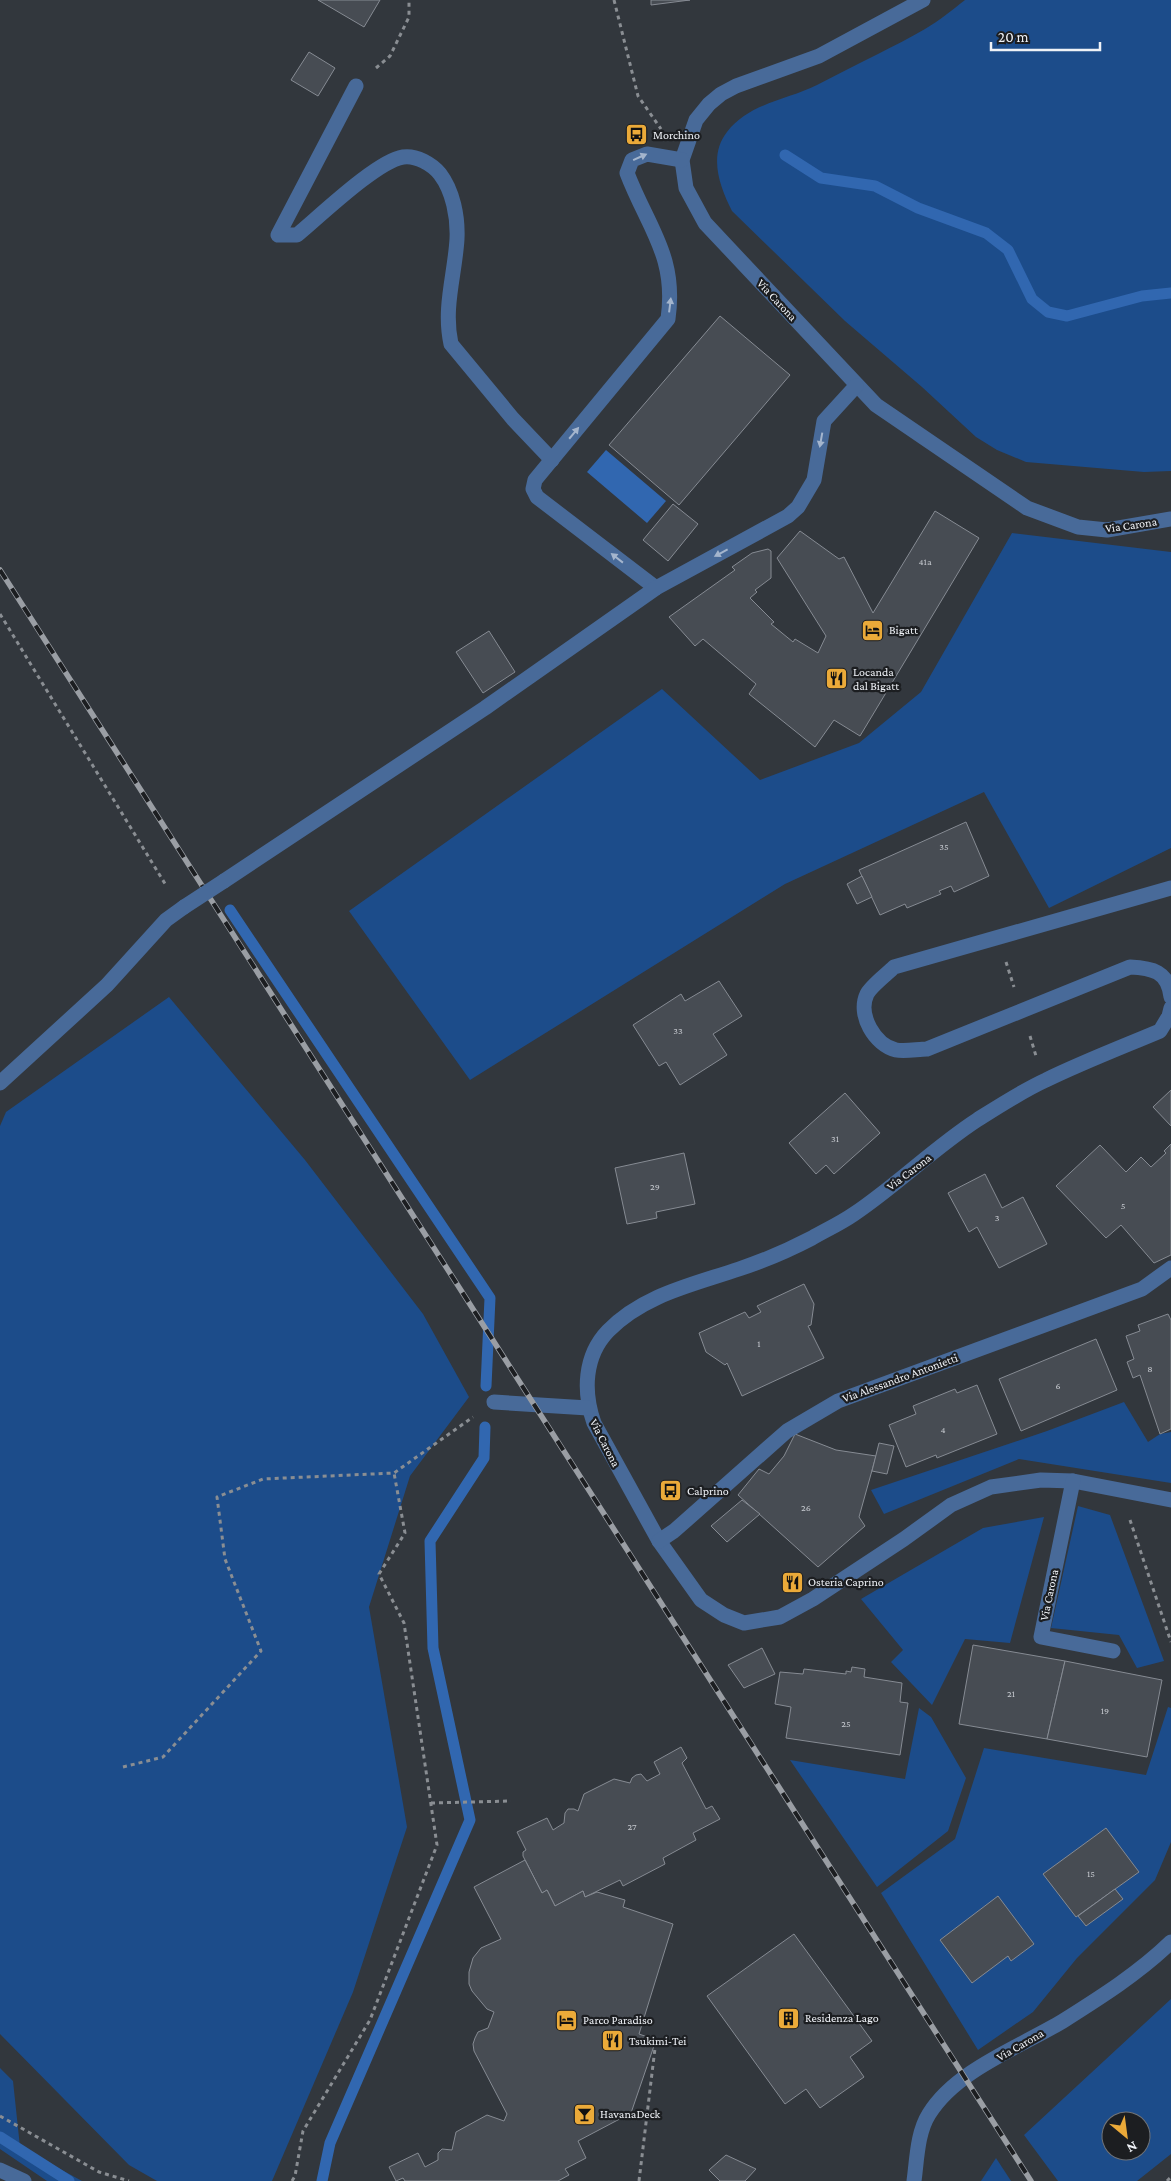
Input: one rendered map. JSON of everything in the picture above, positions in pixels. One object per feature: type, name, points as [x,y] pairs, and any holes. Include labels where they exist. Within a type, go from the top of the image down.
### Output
[{"type":"street","name":"Via Carona","points":[[923,0],[819,56],[736,86],[721,94],[709,104],[696,120],[682,160],[686,188],[705,223],[856,386],[876,405],[1027,508],[1078,527],[1107,530],[1171,519]]},
{"type":"street","points":[[356,86],[278,235],[297,235],[370,174],[404,156],[424,161],[438,172],[448,185],[456,220],[457,238],[448,312],[448,330],[451,344],[513,419],[552,460]]},
{"type":"street","points":[[656,588],[537,496],[532,489],[535,480],[668,319],[671,297],[667,265],[661,245],[635,195],[627,173],[632,160],[647,154],[682,160]]},
{"type":"street","points":[[0,1083],[107,985],[166,920],[182,908],[485,708],[656,588],[777,523],[798,507],[814,480],[824,421],[856,386]]},
{"type":"street","points":[[1171,888],[894,967],[867,994],[865,1008],[867,1022],[874,1035],[884,1044],[897,1051],[927,1049],[1130,967],[1159,972],[1166,981],[1171,997]]},
{"type":"street","name":"Via Carona","points":[[1171,1008],[1169,1016],[1160,1031],[1044,1080],[985,1116],[854,1214],[810,1239],[742,1268],[661,1295],[639,1305],[620,1319],[606,1333],[595,1350],[586,1384],[588,1408],[602,1438],[659,1541],[701,1600],[724,1615],[744,1623],[780,1617],[813,1599],[951,1505],[991,1487],[1041,1480],[1073,1481],[1171,1500]]},
{"type":"street","name":"Via Alessandro Antonietti","points":[[659,1541],[674,1531],[787,1432],[838,1401],[1142,1289],[1171,1268]]},
{"type":"street","points":[[494,1402],[588,1408]]},
{"type":"street","name":"Via Carona","points":[[1073,1481],[1041,1637],[1113,1651]]},
{"type":"street","name":"Via Carona","points":[[914,2181],[921,2134],[929,2114],[947,2093],[972,2072],[1062,2021],[1147,1965],[1171,1942]]},
{"type":"street","points":[[0,2170],[24,2181]]},
{"type":"path","points":[[356,86],[390,56],[409,17],[409,0]]},
{"type":"path","points":[[614,0],[638,96],[682,160]]},
{"type":"path","points":[[0,614],[182,908]]},
{"type":"path","points":[[123,1767],[163,1757],[261,1651],[225,1559],[217,1497],[263,1479],[394,1473],[494,1402]]},
{"type":"path","points":[[292,2181],[295,2176],[304,2131],[370,2020],[438,1845],[404,1623],[379,1574],[405,1533],[394,1473]]},
{"type":"path","points":[[1131,1520],[1171,1642]]},
{"type":"path","points":[[431,1803],[511,1801]]},
{"type":"path","points":[[639,2181],[656,2040]]},
{"type":"path","points":[[0,2116],[99,2172],[129,2181]]},
{"type":"path","points":[[1167,2181],[1171,2177]]},
{"type":"shaded area","points":[[965,0],[1171,0],[1171,471],[1144,472],[1026,462],[997,450],[976,437],[922,387],[845,321],[732,211],[723,192],[718,172],[718,151],[721,141],[736,122],[757,108],[817,85],[907,39],[925,29]]},
{"type":"shaded area","points":[[606,450],[666,501],[647,523],[587,472]]},
{"type":"shaded area","points":[[1012,533],[1171,552],[1171,848],[1049,908],[984,792],[785,884],[470,1080],[349,911],[662,689],[760,780],[859,743],[921,692]]},
{"type":"shaded area","points":[[169,997],[305,1160],[423,1314],[469,1397],[410,1476],[369,1607],[407,1827],[353,1992],[272,2181],[157,2181],[129,2165],[0,2034],[0,1126],[6,1112]]},
{"type":"shaded area","points":[[1124,1402],[1148,1442],[1160,1434],[1171,1432],[1171,1483],[1019,1459],[884,1514],[871,1490],[1047,1431]]},
{"type":"shaded area","points":[[1078,1506],[1110,1515],[1164,1661],[1137,1668],[1119,1635],[1051,1628]]},
{"type":"shaded area","points":[[1044,1517],[1010,1643],[965,1639],[932,1705],[891,1662],[903,1650],[861,1599],[983,1528]]},
{"type":"shaded area","points":[[1168,1707],[1171,1708],[1171,1842],[1155,1880],[1077,1958],[1033,2012],[978,2050],[881,1893],[955,1839],[984,1748],[1146,1775]]},
{"type":"shaded area","points":[[919,1708],[931,1717],[966,1778],[948,1831],[877,1887],[790,1760],[905,1779]]},
{"type":"shaded area","points":[[1171,1999],[1171,2154],[1137,2181],[1058,2181],[1024,2135]]},
{"type":"shaded area","points":[[0,2068],[13,2081],[20,2147],[82,2181],[47,2181],[0,2149]]},
{"type":"shaded area","points":[[996,2158],[1011,2181],[981,2181]]},
{"type":"building","points":[[318,0],[380,0],[364,27]]},
{"type":"building","points":[[651,0],[690,0],[651,5]]},
{"type":"building","points":[[309,52],[335,68],[318,96],[291,80]]},
{"type":"building","points":[[720,316],[790,375],[679,505],[609,445]]},
{"type":"building","points":[[673,504],[698,524],[668,561],[643,540]]},
{"type":"building","name":"Bigatt","points":[[935,511],[979,538],[860,736],[834,720],[815,747],[749,694],[756,684],[703,639],[695,646],[669,617],[735,570],[732,567],[752,553],[768,549],[771,551],[771,578],[755,590],[757,592],[750,598],[774,622],[771,624],[793,642],[795,639],[818,653],[826,636],[777,558],[800,531],[839,559],[844,557],[873,613]]},
{"type":"building","points":[[489,631],[515,672],[483,693],[456,652]]},
{"type":"building","points":[[966,822],[989,876],[954,892],[951,886],[939,891],[941,894],[907,908],[905,904],[880,915],[859,870]]},
{"type":"building","points":[[862,876],[872,897],[857,904],[847,884]]},
{"type":"building","points":[[719,981],[742,1016],[713,1034],[727,1055],[680,1085],[666,1062],[659,1066],[633,1025],[681,994],[685,1001]]},
{"type":"building","points":[[1171,1090],[1171,1126],[1153,1107]]},
{"type":"building","points":[[845,1093],[880,1133],[834,1174],[826,1165],[816,1174],[789,1143]]},
{"type":"building","points":[[1171,1144],[1171,1255],[1154,1263],[1121,1225],[1106,1238],[1056,1186],[1100,1145],[1126,1172],[1141,1157],[1151,1167],[1166,1153],[1164,1151]]},
{"type":"building","points":[[684,1153],[695,1204],[656,1212],[657,1218],[627,1224],[615,1168]]},
{"type":"building","points":[[985,1174],[1002,1208],[1023,1197],[1047,1244],[999,1268],[977,1227],[969,1232],[948,1193]]},
{"type":"building","points":[[804,1284],[814,1304],[811,1325],[808,1326],[824,1358],[742,1396],[727,1363],[725,1365],[706,1352],[699,1333],[745,1312],[749,1318],[761,1312],[757,1306]]},
{"type":"building","points":[[1168,1314],[1171,1320],[1171,1429],[1160,1434],[1140,1375],[1133,1378],[1127,1362],[1134,1359],[1126,1336],[1140,1331],[1138,1325]]},
{"type":"building","points":[[1096,1339],[1117,1390],[1021,1431],[999,1379]]},
{"type":"building","points":[[977,1385],[997,1434],[937,1458],[936,1455],[906,1467],[889,1425],[916,1414],[913,1406],[955,1389],[957,1393]]},
{"type":"building","points":[[795,1434],[836,1450],[876,1456],[859,1517],[865,1526],[818,1567],[738,1495],[759,1469],[769,1474],[784,1456]]},
{"type":"building","points":[[879,1443],[894,1446],[887,1474],[872,1471]]},
{"type":"building","points":[[742,1500],[760,1514],[727,1542],[711,1526]]},
{"type":"building","points":[[973,1645],[1065,1661],[1047,1739],[959,1724]]},
{"type":"building","points":[[762,1648],[775,1674],[744,1688],[728,1665]]},
{"type":"building","points":[[1065,1661],[1162,1680],[1147,1757],[1047,1739]]},
{"type":"building","points":[[852,1667],[865,1669],[864,1677],[902,1683],[900,1702],[908,1703],[900,1755],[786,1738],[791,1707],[775,1704],[780,1672],[803,1674],[804,1669],[846,1674],[846,1671],[851,1672]]},
{"type":"building","points":[[681,1747],[687,1758],[682,1763],[706,1809],[712,1806],[720,1819],[693,1833],[696,1840],[663,1858],[665,1864],[623,1886],[620,1880],[585,1897],[583,1891],[555,1906],[547,1890],[542,1893],[523,1856],[523,1852],[526,1850],[517,1832],[547,1818],[553,1830],[564,1823],[565,1813],[568,1809],[578,1811],[584,1794],[614,1779],[630,1783],[632,1778],[641,1774],[647,1781],[660,1774],[654,1762]]},
{"type":"building","points":[[1106,1828],[1139,1872],[1076,1917],[1043,1874]]},
{"type":"building","name":"Parco Paradiso","points":[[525,1860],[542,1893],[547,1890],[555,1906],[583,1891],[585,1897],[597,1892],[625,1900],[623,1907],[673,1924],[639,2034],[656,2040],[631,2113],[578,2141],[586,2158],[565,2169],[569,2175],[558,2181],[405,2181],[403,2178],[396,2181],[389,2167],[418,2153],[425,2167],[438,2160],[438,2153],[442,2149],[452,2150],[456,2132],[487,2115],[504,2121],[507,2114],[474,2051],[473,2044],[478,2032],[488,2028],[494,2012],[487,2009],[472,1991],[469,1984],[469,1972],[473,1958],[481,1948],[501,1939],[474,1887]]},
{"type":"building","points":[[1115,1889],[1123,1899],[1086,1926],[1078,1916]]},
{"type":"building","points":[[998,1896],[1034,1944],[1011,1961],[1008,1956],[972,1983],[940,1940]]},
{"type":"building","name":"Residenza Lago","points":[[794,1934],[872,2041],[850,2057],[864,2077],[820,2108],[806,2089],[785,2104],[707,1996]]},
{"type":"building","points":[[726,2155],[756,2169],[745,2181],[720,2181],[709,2170]]},
{"type":"waterway","points":[[785,155],[821,178],[875,186],[918,208],[986,233],[1008,250],[1032,299],[1048,312],[1067,316],[1142,296],[1171,293]]},
{"type":"waterway","points":[[230,910],[490,1298],[486,1386]]},
{"type":"waterway","points":[[322,2181],[330,2143],[470,1820],[433,1648],[430,1541],[484,1458],[485,1427]]},
{"type":"waterway","points":[[0,2137],[69,2181]]},
{"type":"railway","points":[[0,570],[1031,2181]]},
{"type":"place","name":"Morchino","points":[[637,135]]},
{"type":"place","name":"Bigatt","points":[[873,630]]},
{"type":"place","name":"Locanda dal Bigatt","points":[[837,679]]},
{"type":"place","name":"Calprino","points":[[671,1491]]},
{"type":"place","name":"Osteria Caprino","points":[[792,1582]]},
{"type":"place","name":"Residenza Lago","points":[[789,2018]]},
{"type":"place","name":"Parco Paradiso","points":[[567,2020]]},
{"type":"place","name":"Tsukimi-Tei","points":[[613,2041]]},
{"type":"place","name":"HavanaDeck","points":[[584,2114]]}]
